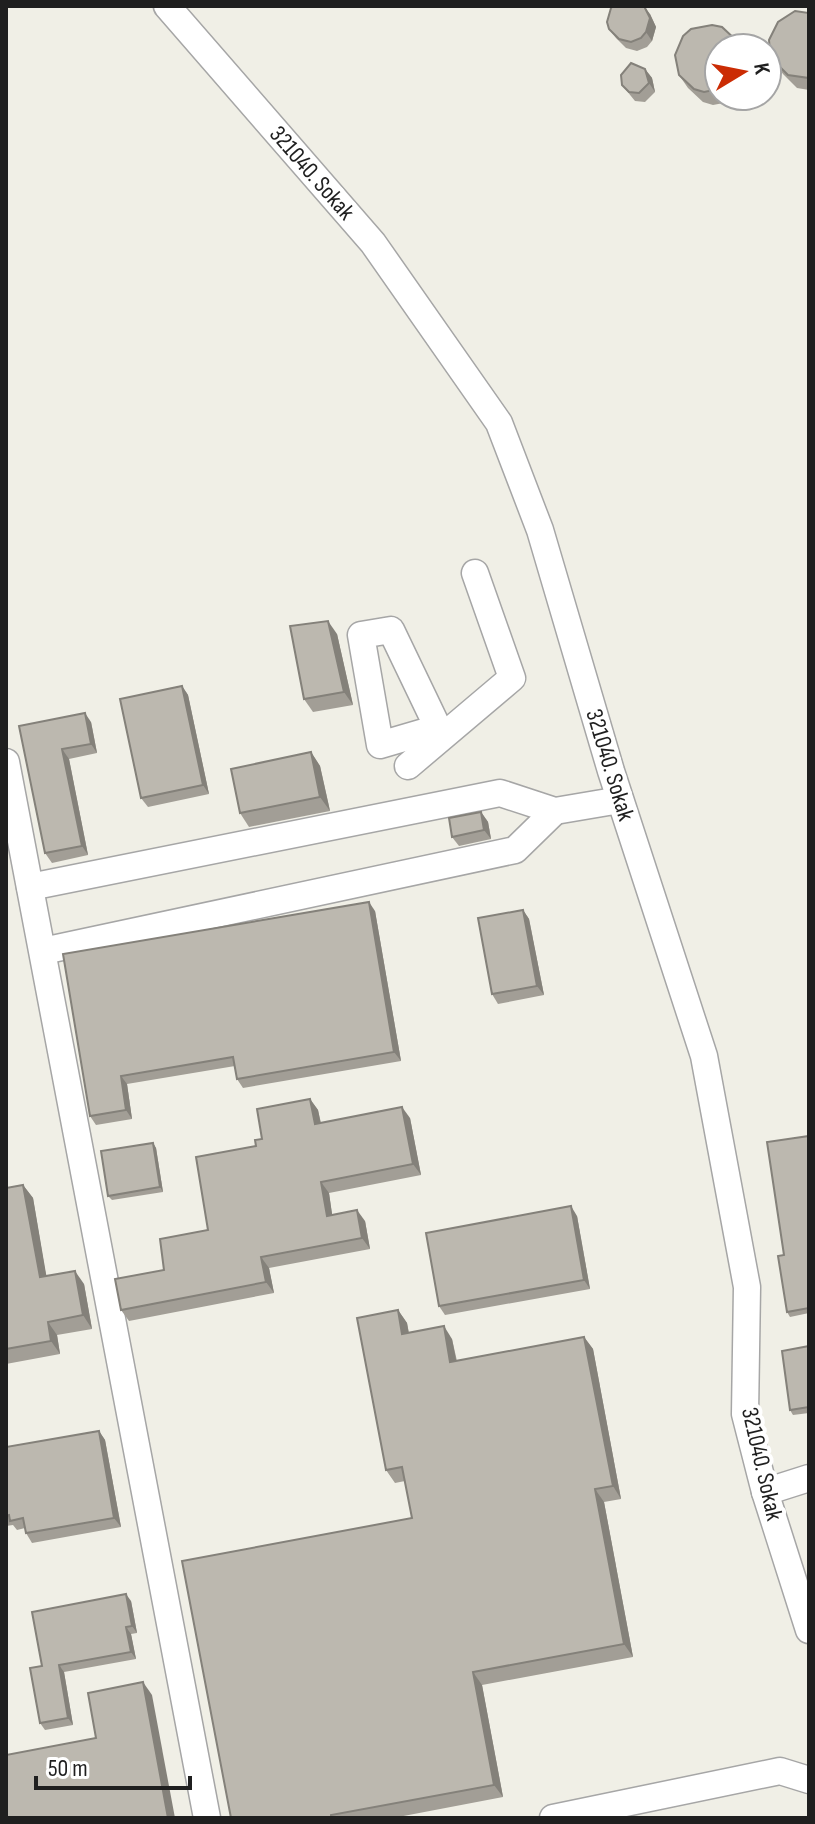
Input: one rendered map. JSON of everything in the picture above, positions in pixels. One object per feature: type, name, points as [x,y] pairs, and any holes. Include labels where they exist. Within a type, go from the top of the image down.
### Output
[{"type":"street","name":"321040. Sokak","points":[[167,6],[373,243],[499,423],[540,530],[620,800],[704,1056],[747,1287],[745,1414],[765,1492],[809,1630]]},
{"type":"street","points":[[408,766],[512,678],[475,573]]},
{"type":"street","points":[[402,738],[417,809]]},
{"type":"street","points":[[6,762],[207,1818]]},
{"type":"street","points":[[30,887],[500,793],[555,811],[620,800]]},
{"type":"street","points":[[43,951],[515,850],[555,811]]},
{"type":"street","points":[[765,1492],[809,1478]]},
{"type":"street","points":[[553,1818],[780,1771],[809,1780]]},
{"type":"building","points":[[613,6],[644,6],[650,18],[641,38],[631,42],[619,39],[609,29],[607,22]]},
{"type":"building","points":[[795,11],[809,13],[809,78],[788,75],[783,70],[783,32],[773,32],[778,22]]},
{"type":"building","points":[[712,25],[727,32],[703,32],[703,92],[694,89],[679,75],[675,55],[683,36],[691,29]]},
{"type":"building","points":[[631,63],[645,69],[649,83],[639,93],[629,92],[622,85],[621,75]]},
{"type":"building","points":[[328,621],[344,692],[304,699],[290,626]]},
{"type":"building","points":[[182,686],[203,785],[141,798],[120,699]]},
{"type":"building","points":[[85,713],[91,744],[62,749],[82,846],[45,853],[19,726]]},
{"type":"building","points":[[311,752],[320,797],[240,813],[231,769]]},
{"type":"building","points":[[481,812],[484,830],[452,837],[449,818]]},
{"type":"building","points":[[369,902],[394,1052],[237,1079],[233,1057],[121,1076],[126,1110],[90,1116],[63,954]]},
{"type":"building","points":[[523,910],[537,986],[492,994],[478,918]]},
{"type":"building","points":[[310,1099],[315,1124],[402,1107],[413,1164],[321,1182],[327,1216],[357,1210],[362,1238],[261,1257],[266,1282],[121,1310],[115,1279],[164,1270],[160,1239],[208,1230],[196,1157],[256,1146],[255,1140],[262,1139],[257,1109]]},
{"type":"building","points":[[809,1136],[809,1308],[787,1312],[778,1256],[784,1255],[767,1142]]},
{"type":"building","points":[[153,1143],[160,1187],[108,1196],[101,1151]]},
{"type":"building","points":[[23,1185],[40,1277],[75,1271],[83,1315],[48,1322],[51,1341],[6,1349],[6,1188]]},
{"type":"building","points":[[571,1206],[584,1280],[439,1306],[426,1233]]},
{"type":"building","points":[[398,1310],[402,1334],[444,1326],[450,1362],[584,1337],[613,1486],[595,1489],[624,1644],[473,1672],[494,1785],[331,1815],[331,1818],[231,1818],[182,1561],[412,1518],[402,1467],[386,1470],[357,1318]]},
{"type":"building","points":[[809,1346],[809,1407],[790,1410],[782,1351]]},
{"type":"building","points":[[99,1431],[114,1518],[26,1533],[23,1518],[10,1521],[9,1515],[6,1516],[6,1447]]},
{"type":"building","points":[[126,1594],[132,1626],[126,1627],[131,1652],[59,1665],[68,1718],[40,1723],[30,1668],[42,1666],[32,1612]]},
{"type":"building","points":[[143,1682],[168,1818],[6,1818],[6,1755],[96,1738],[88,1693]]}]
